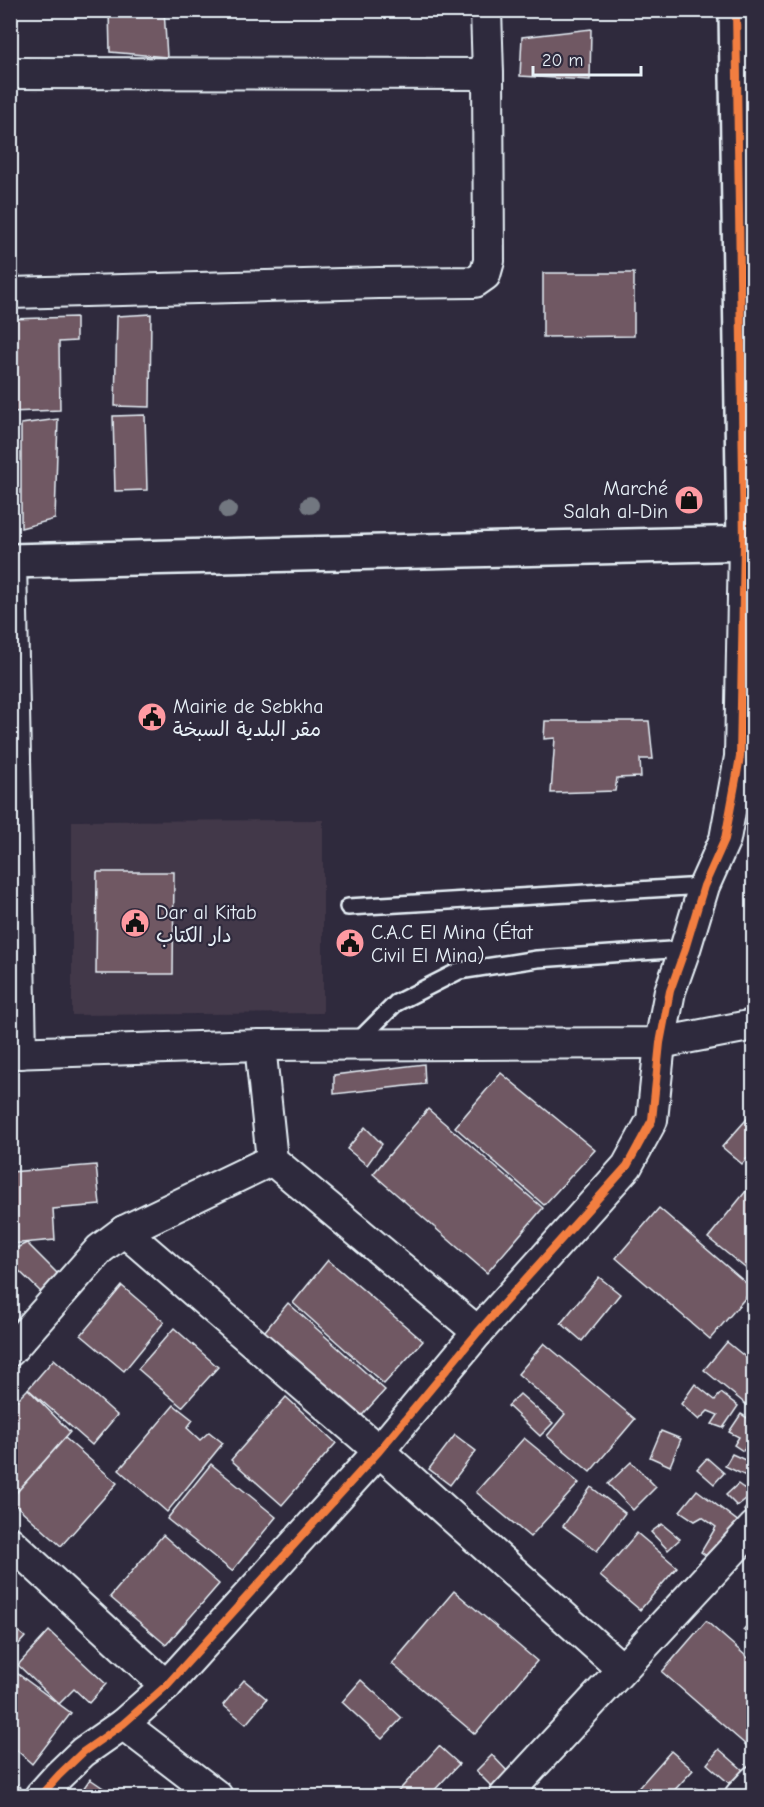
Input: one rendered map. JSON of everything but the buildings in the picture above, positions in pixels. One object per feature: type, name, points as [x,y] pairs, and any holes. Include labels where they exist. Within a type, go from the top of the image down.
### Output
[{"type":"street","points":[[10,294],[475,282],[484,275],[489,261],[486,10]]},
{"type":"street","points":[[40,1797],[83,1752],[123,1724],[166,1686],[379,1451],[478,1332],[627,1166],[652,1120],[660,1043],[670,991],[704,886],[725,839],[740,757],[749,543],[736,10]]},
{"type":"street","points":[[10,73],[488,74]]},
{"type":"street","points":[[749,543],[11,561],[16,1053],[260,1045],[660,1043],[753,1025]]},
{"type":"street","points":[[260,1045],[272,1160],[478,1332]]},
{"type":"street","points":[[10,1351],[100,1250],[124,1231],[272,1160]]},
{"type":"street","points":[[124,1231],[379,1451],[622,1668]]},
{"type":"street","points":[[505,1797],[753,1527]]},
{"type":"street","points":[[10,1542],[166,1686]]},
{"type":"street","points":[[123,1724],[217,1797]]},
{"type":"street","points":[[740,1797],[753,1781]]},
{"type":"lane","points":[[348,907],[704,886]]},
{"type":"lane","points":[[356,1044],[396,1003],[459,971],[537,960],[685,949]]},
{"type":"shaded area","points":[[323,820],[323,1013],[72,1015],[72,821]]},
{"type":"cycle path","points":[[40,1796],[83,1752],[123,1724],[166,1686],[379,1451],[478,1332],[627,1166],[652,1120],[660,1043],[670,991],[704,886],[725,839],[740,757],[744,543],[736,10]]},
{"type":"place","name":"Marché Salah al-Din","points":[[689,500]]},
{"type":"place","name":"Mairie de Sebkha مقر البلدية السبخة","points":[[152,717]]},
{"type":"place","name":"Dar al Kitab دار الكتاب","points":[[135,923]]},
{"type":"place","name":"C.A.C El Mina (État Civil El Mina)","points":[[350,943]]}]
